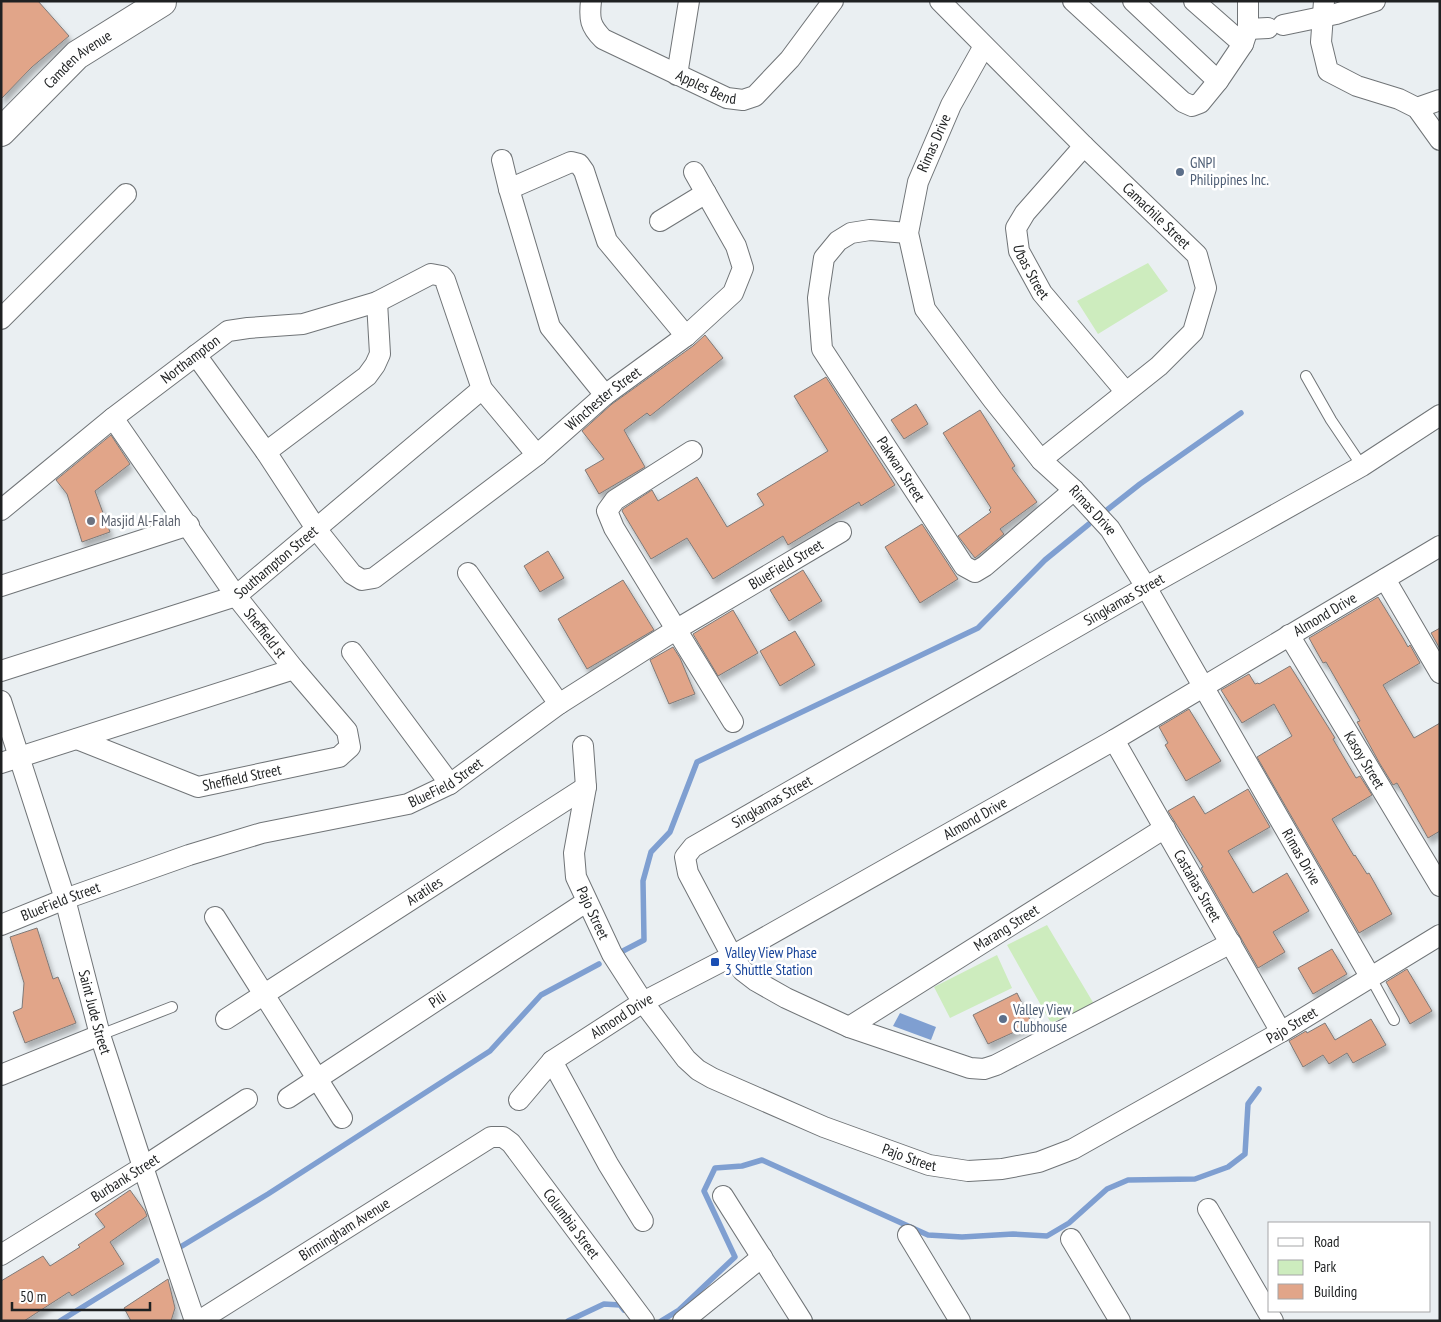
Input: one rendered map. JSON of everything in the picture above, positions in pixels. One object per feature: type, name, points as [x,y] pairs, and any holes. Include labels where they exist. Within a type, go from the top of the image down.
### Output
[{"type":"street","points":[[677,75],[689,1]]},
{"type":"street","name":"Apples Bend","points":[[590,8],[592,26],[604,39],[727,98],[743,100],[755,96],[790,59],[832,1]]},
{"type":"street","name":"Camachile Street","points":[[940,1],[1084,146],[1197,254],[1206,288],[1193,332],[1159,366],[1125,391],[1041,460]]},
{"type":"street","points":[[1073,1],[1183,102],[1192,106],[1200,103],[1260,31],[1324,9],[1375,1]]},
{"type":"street","points":[[1132,1],[1218,81]]},
{"type":"street","points":[[1194,1],[1260,31]]},
{"type":"street","points":[[1248,1],[1260,31]]},
{"type":"street","name":"Camden Avenue","points":[[1,132],[77,55],[163,2]]},
{"type":"street","points":[[1324,9],[1321,42],[1328,71],[1357,86],[1399,99],[1417,108],[1440,140]]},
{"type":"street","name":"Rimas Drive","points":[[984,46],[951,105],[918,182],[908,234],[925,309],[993,400],[1041,460],[1074,490],[1110,530],[1146,587],[1371,978]]},
{"type":"street","points":[[1417,108],[1440,100]]},
{"type":"street","name":"Ubas Street","points":[[1084,146],[1025,213],[1016,228],[1019,251],[1042,293],[1125,391]]},
{"type":"street","points":[[502,160],[508,189],[550,327],[605,395]]},
{"type":"street","points":[[508,189],[571,162],[579,164],[584,172],[608,241],[686,336]]},
{"type":"street","name":"Winchester Street","points":[[317,530],[352,574],[362,580],[374,578],[537,455],[605,395],[686,336],[733,293],[743,268],[736,246],[694,172]]},
{"type":"street","points":[[660,221],[706,193]]},
{"type":"street","points":[[1,319],[126,194]]},
{"type":"street","name":"Pakwan Street","points":[[908,234],[870,230],[851,233],[838,241],[824,258],[818,298],[822,349],[964,566],[975,572],[985,566],[1074,490]]},
{"type":"street","name":"Northampton","points":[[1,510],[113,418],[228,331],[303,324],[377,302],[431,274],[442,276],[445,280],[482,389]]},
{"type":"street","points":[[266,452],[367,376],[380,354],[377,302]]},
{"type":"street","points":[[196,355],[266,452],[317,530]]},
{"type":"street","points":[[482,389],[537,455]]},
{"type":"street","name":"Southampton Street","points":[[1,671],[236,596],[317,530],[482,389]]},
{"type":"street","name":"Singkamas Street","points":[[1231,943],[996,1065],[984,1069],[970,1068],[849,1027],[786,998],[756,981],[743,971],[732,956],[688,873],[685,857],[694,847],[1146,587],[1362,466],[1440,415]]},
{"type":"street","name":"Sheffield st","points":[[113,418],[236,596],[294,670],[348,731],[350,747]]},
{"type":"street","points":[[692,451],[615,500],[608,510],[614,528],[733,722]]},
{"type":"street","points":[[1,586],[189,526]]},
{"type":"street","name":"BlueField Street","points":[[1,925],[65,899],[189,855],[262,833],[408,804],[450,784],[559,704],[677,629],[841,532]]},
{"type":"street","name":"Almond Drive","points":[[519,1100],[552,1061],[643,1002],[732,956],[1114,740],[1440,546]]},
{"type":"street","points":[[468,573],[559,704]]},
{"type":"street","points":[[1385,579],[1440,673]]},
{"type":"street","name":"Kasoy Street","points":[[1289,635],[1440,886]]},
{"type":"street","points":[[352,652],[450,784]]},
{"type":"street","points":[[10,760],[294,670]]},
{"type":"street","name":"Saint Jude Street","points":[[1,701],[10,760],[65,899],[100,1035],[195,1321]]},
{"type":"street","name":"Sheffield Street","points":[[77,739],[198,787],[339,757],[350,747]]},
{"type":"street","name":"Castañas Street","points":[[1114,740],[1281,1032]]},
{"type":"street","name":"Pajo Street","points":[[583,746],[586,787],[574,853],[576,877],[586,902],[612,954],[643,1002],[686,1060],[712,1078],[824,1127],[929,1164],[968,1171],[1002,1169],[1039,1162],[1073,1149],[1281,1032],[1440,935]]},
{"type":"street","name":"Aratiles","points":[[226,1019],[586,787]]},
{"type":"street","name":"Marang Street","points":[[849,1027],[1165,828]]},
{"type":"street","name":"Pili","points":[[288,1098],[586,902]]},
{"type":"street","points":[[215,917],[342,1118]]},
{"type":"street","points":[[1,1076],[100,1035]]},
{"type":"street","points":[[552,1061],[608,1164],[643,1221]]},
{"type":"street","name":"Burbank Street","points":[[1,1255],[143,1167],[247,1099]]},
{"type":"street","name":"Columbia Street","points":[[490,1138],[503,1137],[511,1143],[644,1321]]},
{"type":"street","name":"Birmingham Avenue","points":[[200,1321],[490,1138]]},
{"type":"street","points":[[723,1196],[802,1321]]},
{"type":"street","points":[[1208,1209],[1273,1321]]},
{"type":"street","points":[[908,1235],[960,1321]]},
{"type":"street","points":[[1070,1239],[1120,1321]]},
{"type":"street","points":[[682,1321],[762,1257]]},
{"type":"lane","points":[[1306,376],[1362,466]]},
{"type":"lane","points":[[1371,978],[1394,1020]]},
{"type":"lane","points":[[100,1035],[172,1007]]},
{"type":"green space","points":[[1148,263],[1168,291],[1098,334],[1077,301]]},
{"type":"green space","points":[[1047,925],[1094,1004],[1051,1023],[1007,945]]},
{"type":"green space","points":[[997,955],[1012,988],[950,1018],[934,987]]},
{"type":"water","points":[[900,1013],[936,1027],[931,1040],[893,1026]]},
{"type":"building","points":[[1,1],[38,1],[69,36],[32,67],[1,99]]},
{"type":"building","points":[[705,335],[723,358],[650,416],[647,413],[624,430],[645,467],[599,494],[585,470],[604,459],[582,431],[612,404],[693,346]]},
{"type":"building","points":[[826,377],[895,485],[861,506],[859,502],[788,545],[783,536],[713,579],[687,538],[651,559],[622,511],[623,509],[652,490],[658,501],[697,477],[727,527],[764,505],[757,494],[828,451],[794,396]]},
{"type":"building","points":[[916,404],[928,424],[904,439],[891,420]]},
{"type":"building","points":[[980,410],[1015,466],[1012,468],[1037,502],[1000,529],[1004,534],[975,558],[958,536],[991,512],[989,510],[991,508],[943,433]]},
{"type":"building","points":[[111,435],[130,464],[95,491],[110,532],[82,542],[67,494],[56,480]]},
{"type":"building","points":[[922,524],[958,579],[920,603],[885,547]]},
{"type":"building","points":[[548,551],[564,578],[540,592],[524,566]]},
{"type":"building","points":[[803,570],[822,601],[789,621],[770,590]]},
{"type":"building","points":[[623,580],[654,630],[587,669],[558,619]]},
{"type":"building","points":[[1378,597],[1408,647],[1410,645],[1420,663],[1383,685],[1414,738],[1440,723],[1440,831],[1428,838],[1397,783],[1393,785],[1380,764],[1357,722],[1360,721],[1326,662],[1323,663],[1309,638]]},
{"type":"building","points":[[733,610],[758,653],[718,676],[693,634]]},
{"type":"building","points":[[1440,628],[1440,649],[1431,633]]},
{"type":"building","points":[[795,631],[815,665],[780,686],[760,651]]},
{"type":"building","points":[[673,647],[680,658],[695,694],[669,704],[650,660]]},
{"type":"building","points":[[1290,666],[1335,738],[1333,739],[1356,778],[1360,776],[1372,795],[1332,819],[1354,856],[1367,874],[1369,873],[1392,914],[1359,933],[1257,757],[1292,736],[1274,704],[1242,723],[1221,690],[1249,674],[1255,684],[1259,684]]},
{"type":"building","points":[[1189,709],[1221,761],[1186,781],[1165,745],[1168,743],[1159,727]]},
{"type":"building","points":[[1248,789],[1270,827],[1228,851],[1253,893],[1287,873],[1309,911],[1273,932],[1285,952],[1258,968],[1201,868],[1203,867],[1168,811],[1194,796],[1205,814]]},
{"type":"building","points":[[37,928],[53,979],[58,977],[76,1023],[25,1043],[13,1012],[22,1008],[24,983],[10,937]]},
{"type":"building","points":[[1332,949],[1347,974],[1313,994],[1298,968]]},
{"type":"building","points":[[1407,969],[1432,1011],[1410,1024],[1386,982]]},
{"type":"building","name":"Valley View Clubhouse","points":[[1017,993],[1032,1024],[988,1044],[973,1015]]},
{"type":"building","points":[[1371,1019],[1386,1045],[1353,1063],[1347,1053],[1329,1064],[1323,1055],[1303,1067],[1289,1041],[1325,1023],[1335,1040]]},
{"type":"building","points":[[130,1190],[147,1216],[110,1242],[124,1264],[72,1296],[69,1292],[24,1321],[1,1321],[1,1281],[43,1256],[50,1266],[80,1247],[78,1245],[105,1227],[95,1214]]},
{"type":"building","points":[[168,1279],[175,1308],[171,1321],[131,1321],[124,1308]]},
{"type":"waterway","points":[[1107,510],[1140,484],[1241,413]]},
{"type":"waterway","points":[[621,952],[644,940],[643,881],[651,852],[670,832],[697,762],[978,628],[1045,560],[1089,524]]},
{"type":"waterway","points":[[177,1249],[268,1194],[490,1051],[541,995],[599,964]]},
{"type":"waterway","points":[[661,1321],[679,1310],[735,1257],[704,1191],[715,1168],[742,1166],[762,1160],[928,1235],[962,1237],[1013,1234],[1047,1236],[1069,1223],[1107,1189],[1128,1180],[1195,1179],[1228,1167],[1245,1154],[1248,1104],[1259,1089]]},
{"type":"waterway","points":[[60,1321],[157,1261]]},
{"type":"waterway","points":[[568,1321],[604,1304],[620,1305],[624,1310]]},
{"type":"place","name":"GNPI Philippines Inc.","points":[[1180,172]]},
{"type":"place","name":"Masjid Al-Falah","points":[[91,521]]},
{"type":"place","name":"Valley View Phase 3 Shuttle Station","points":[[715,962]]},
{"type":"place","name":"Valley View Clubhouse","points":[[1003,1019]]}]
